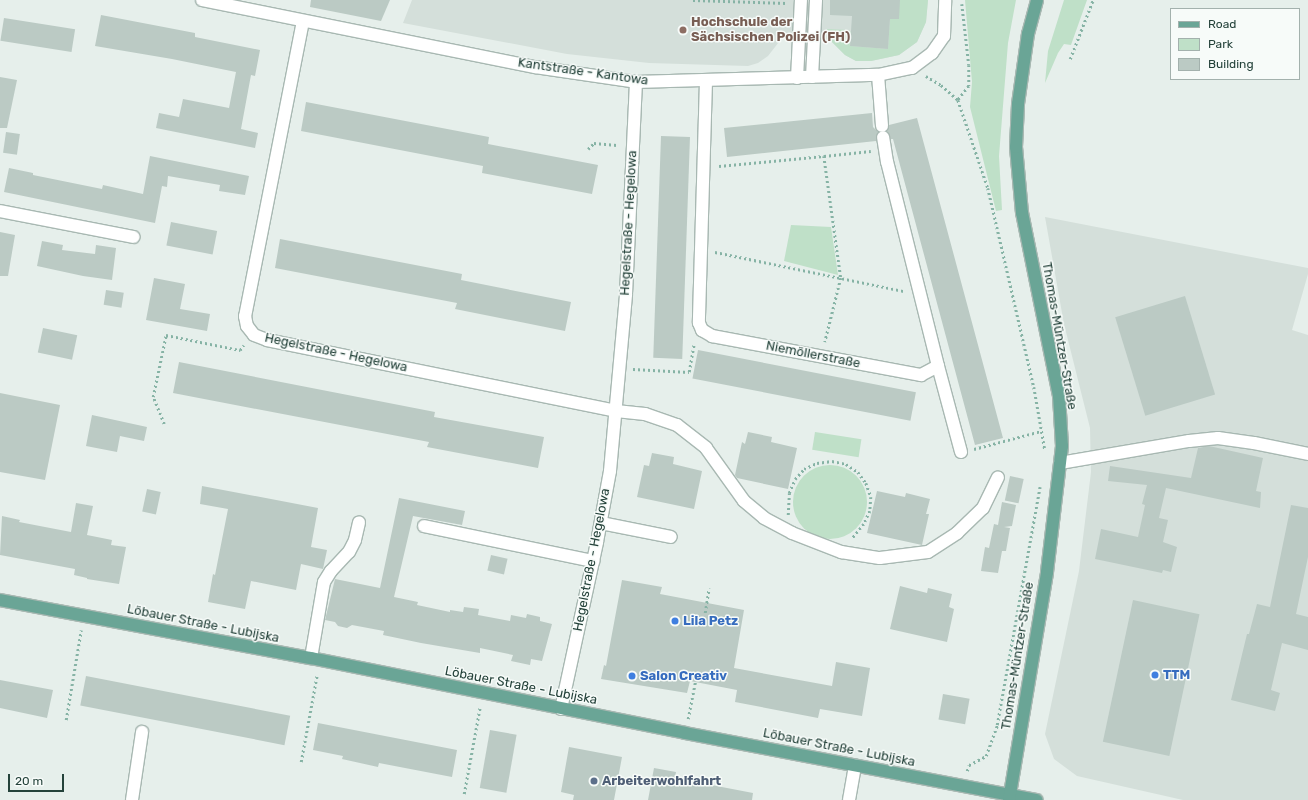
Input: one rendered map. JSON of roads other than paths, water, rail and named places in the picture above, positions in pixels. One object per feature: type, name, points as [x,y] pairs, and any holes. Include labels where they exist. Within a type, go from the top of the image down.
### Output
[{"type":"main road","name":"Thomas-Müntzer-Straße","points":[[1009,798],[1046,572],[1062,446],[1059,396],[1022,213],[1016,147],[1018,104],[1028,34],[1037,0]]},
{"type":"main road","name":"Löbauer Straße - Lubijska","points":[[0,600],[315,659],[561,709],[964,787],[1009,798],[1037,800]]},
{"type":"street","name":"Kantstraße - Kantowa","points":[[202,0],[534,66],[636,82],[878,75],[912,68],[932,53],[944,36],[945,0]]},
{"type":"street","points":[[812,77],[816,0]]},
{"type":"street","points":[[797,78],[801,2]]},
{"type":"street","name":"Hegelstraße - Hegelowa","points":[[303,21],[246,316],[247,326],[254,335],[267,340],[616,411]]},
{"type":"street","points":[[878,75],[885,149],[938,366],[961,452]]},
{"type":"street","name":"Niemöllerstraße","points":[[706,81],[699,323],[702,330],[712,336],[920,375],[938,366]]},
{"type":"street","name":"Hegelstraße - Hegelowa","points":[[561,709],[593,561],[610,471],[621,368],[626,294],[636,82]]},
{"type":"street","points":[[0,211],[134,237]]},
{"type":"street","points":[[616,411],[645,414],[677,425],[706,448],[744,501],[764,518],[789,531],[842,552],[880,558],[928,552],[957,533],[983,508],[998,477]]},
{"type":"street","points":[[1060,464],[1189,441],[1218,438],[1254,443],[1308,454]]},
{"type":"street","points":[[315,659],[324,582],[331,571],[350,552],[355,540],[359,522]]},
{"type":"street","points":[[600,523],[671,537]]},
{"type":"street","points":[[424,526],[593,561]]},
{"type":"street","points":[[132,800],[142,732]]},
{"type":"street","points":[[849,800],[856,766]]},
{"type":"place","name":"Hochschule der Sächsischen Polizei (FH)","points":[[683,30]]},
{"type":"place","name":"Lila Petz","points":[[675,621]]},
{"type":"place","name":"TTM","points":[[1155,675]]},
{"type":"place","name":"Salon Creativ","points":[[632,676]]},
{"type":"place","name":"Arbeiterwohlfahrt","points":[[594,781]]}]
